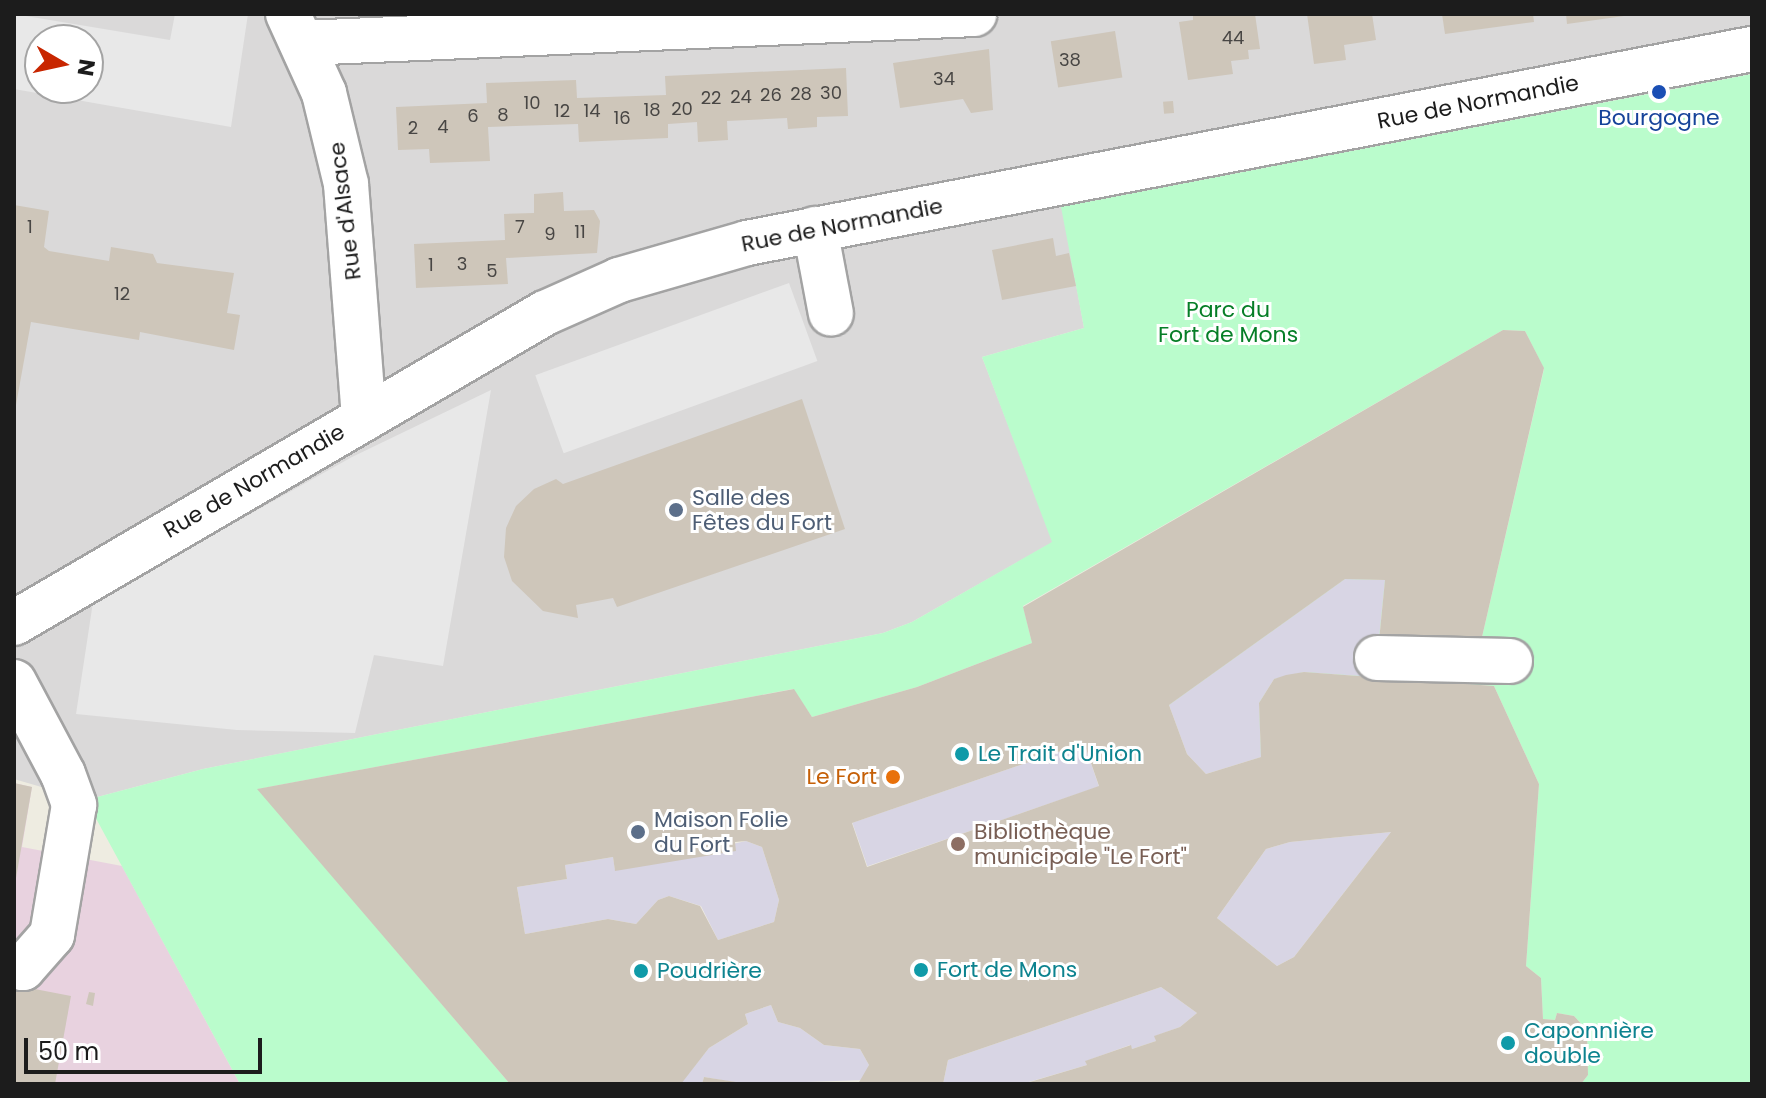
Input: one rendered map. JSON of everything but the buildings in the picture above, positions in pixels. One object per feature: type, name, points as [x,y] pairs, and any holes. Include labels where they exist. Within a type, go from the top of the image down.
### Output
[{"type":"street","points":[[295,28],[974,14]]},
{"type":"street","name":"Rue d'Alsace","points":[[295,28],[333,121],[346,184],[364,418]]},
{"type":"street","name":"Rue de Normandie","points":[[14,623],[545,313],[619,280],[815,229],[1747,38]]},
{"type":"street","points":[[815,229],[831,314]]},
{"type":"street","points":[[1377,658],[1510,661]]},
{"type":"street","points":[[14,682],[63,774],[74,805],[52,935],[23,968],[14,966]]},
{"type":"shaded area","points":[[14,14],[1752,14],[1752,74],[1062,207],[1084,328],[982,357],[1053,542],[912,622],[883,633],[203,769],[86,800],[14,779]]},
{"type":"shaded area","points":[[14,14],[74,24],[24,24],[24,91],[14,89]]},
{"type":"shaded area","points":[[175,14],[248,14],[231,127],[100,104],[104,104],[104,29],[170,40]]},
{"type":"shaded area","points":[[789,283],[817,361],[564,453],[535,375]]},
{"type":"shaded area","points":[[491,390],[443,666],[374,655],[355,733],[237,730],[76,714],[93,602],[352,457]]},
{"type":"shaded area","points":[[1345,579],[1385,580],[1375,677],[1304,672],[1274,679],[1259,703],[1261,757],[1206,774],[1187,754],[1169,705]]},
{"type":"shaded area","points":[[1084,743],[1099,786],[867,866],[852,823]]},
{"type":"shaded area","points":[[14,783],[32,787],[22,847],[122,866],[240,1084],[14,1084]]},
{"type":"shaded area","points":[[1391,832],[1294,957],[1277,966],[1217,918],[1266,849],[1290,842]]},
{"type":"shaded area","points":[[746,841],[762,847],[779,900],[774,922],[718,940],[701,906],[669,896],[658,900],[636,924],[608,919],[525,934],[517,887],[567,879],[565,865],[613,857],[615,870]]},
{"type":"shaded area","points":[[1161,987],[1197,1013],[1180,1027],[1155,1036],[1156,1041],[1132,1049],[1130,1045],[1086,1061],[1087,1065],[1022,1084],[943,1084],[948,1060]]},
{"type":"shaded area","points":[[771,1005],[778,1022],[800,1028],[824,1045],[860,1049],[869,1065],[865,1080],[745,1084],[704,1077],[702,1084],[681,1083],[709,1048],[748,1024],[745,1014]]},
{"type":"green space","name":"Parc du Fort de Mons","points":[[1752,74],[1752,1084],[1581,1084],[1588,1075],[1587,1030],[1574,1016],[1557,1013],[1555,1020],[1543,1019],[1541,978],[1526,966],[1539,784],[1494,686],[1304,672],[1286,675],[1273,679],[1259,703],[1261,757],[1169,705],[1345,579],[1385,580],[1379,640],[1482,637],[1544,369],[1525,331],[1503,330],[1023,606],[1032,643],[917,687],[812,717],[793,689],[258,789],[510,1084],[240,1084],[86,800],[203,769],[883,633],[912,622],[1052,542],[982,357],[1084,328],[1061,207]]},
{"type":"place","name":"Bourgogne","points":[[1659,92]]},
{"type":"place","name":"Salle des Fêtes du Fort","points":[[676,510]]},
{"type":"place","name":"Le Trait d'Union","points":[[962,754]]},
{"type":"place","name":"Le Fort","points":[[893,777]]},
{"type":"place","name":"Maison Folie du Fort","points":[[638,832]]},
{"type":"place","name":"Bibliothèque municipale \"Le Fort\"","points":[[958,844]]},
{"type":"place","name":"Fort de Mons","points":[[921,970]]},
{"type":"place","name":"Poudrière","points":[[641,971]]},
{"type":"place","name":"Caponnière double","points":[[1508,1043]]}]
